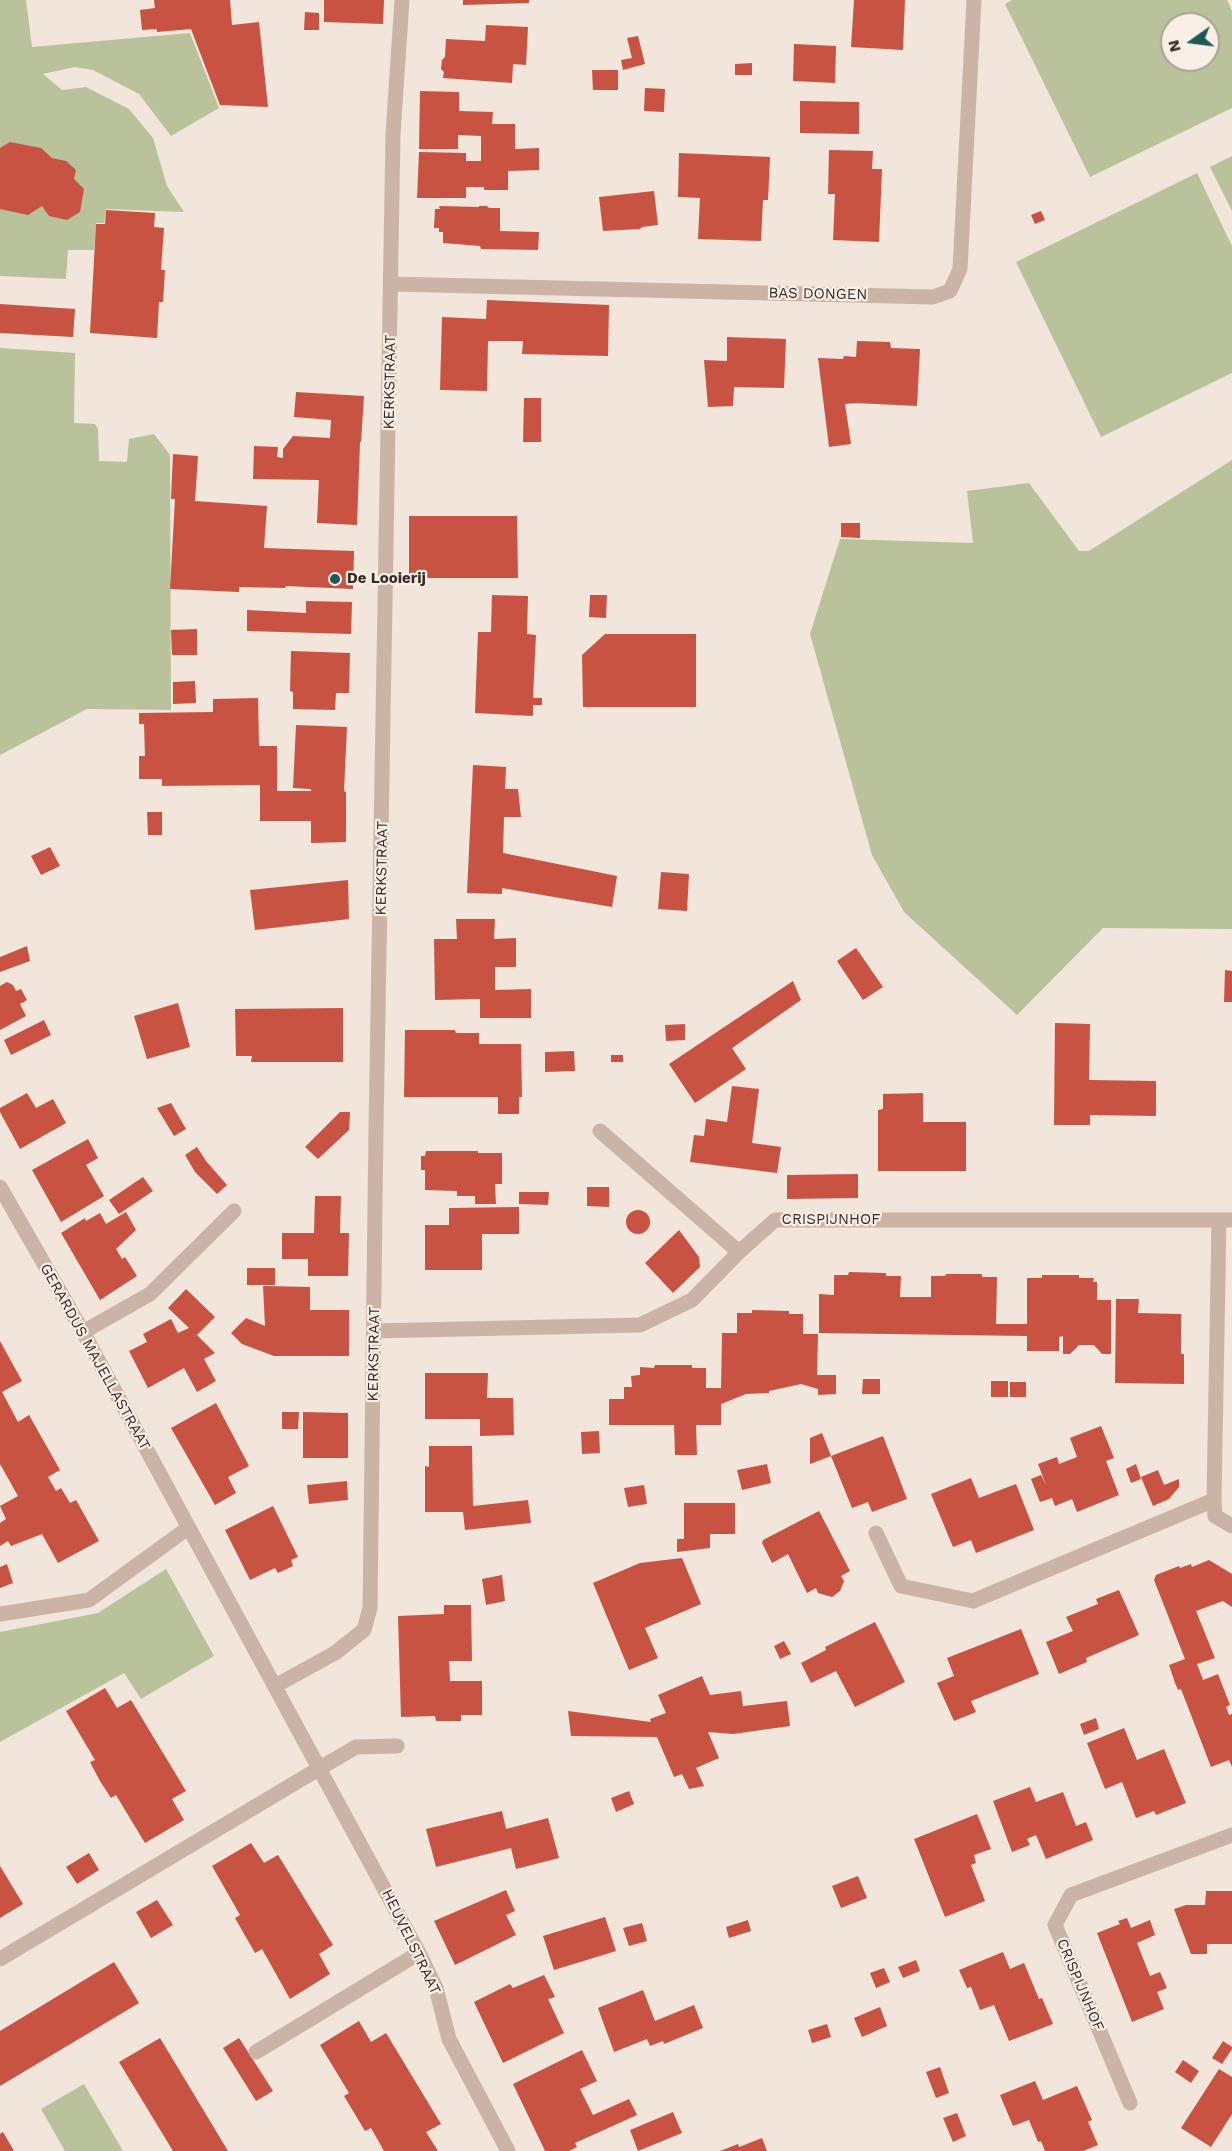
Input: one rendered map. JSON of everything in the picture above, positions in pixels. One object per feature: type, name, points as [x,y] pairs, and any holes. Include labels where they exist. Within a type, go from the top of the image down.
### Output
[{"type":"street","name":"KERKSTRAAT","points":[[275,1686],[335,1653],[364,1630],[371,1596],[393,134],[402,0]]},
{"type":"street","name":"BAS DONGEN","points":[[392,284],[933,297],[950,291],[960,269],[974,0]]},
{"type":"street","points":[[600,1131],[739,1252]]},
{"type":"street","name":"GERARDUS MAJELLASTRAAT","points":[[0,1187],[83,1332],[189,1528]]},
{"type":"street","points":[[83,1332],[150,1294],[234,1211]]},
{"type":"street","name":"CRISPIJNHOF","points":[[374,1331],[640,1325],[692,1300],[739,1252],[775,1220],[1225,1220],[1214,1500]]},
{"type":"street","points":[[876,1533],[900,1586],[973,1601],[1214,1500],[1215,1516],[1232,1526]]},
{"type":"street","points":[[0,1614],[89,1600],[189,1528]]},
{"type":"street","name":"HEUVELSTRAAT","points":[[189,1528],[321,1768],[419,1953],[436,1988],[449,2039],[508,2151]]},
{"type":"street","points":[[0,1959],[356,1747],[397,1746]]},
{"type":"street","name":"CRISPIJNHOF","points":[[1130,2103],[1055,1925],[1071,1896],[1232,1835]]},
{"type":"street","points":[[256,2052],[419,1953]]},
{"type":"green space","points":[[0,0],[26,0],[32,47],[190,33],[219,108],[171,136],[139,94],[93,70],[74,67],[43,74],[62,90],[86,87],[129,109],[153,138],[167,186],[184,212],[106,209],[104,223],[96,223],[94,250],[68,250],[66,279],[0,276]]},
{"type":"green space","points":[[1012,0],[1227,0],[1232,11],[1232,108],[1090,177],[1005,4]]},
{"type":"green space","points":[[1232,156],[1232,211],[1210,167]]},
{"type":"green space","points":[[1197,173],[1232,246],[1232,373],[1101,437],[1016,262]]},
{"type":"green space","points":[[0,348],[75,353],[74,423],[95,424],[98,429],[99,461],[127,462],[129,439],[154,434],[170,455],[171,710],[87,709],[0,755]]},
{"type":"green space","points":[[1232,460],[1232,929],[1103,928],[1017,1015],[904,912],[872,855],[810,634],[840,539],[973,543],[967,491],[1029,483],[1079,551],[1089,551]]},
{"type":"green space","points":[[166,1569],[214,1656],[141,1699],[124,1673],[0,1742],[0,1632],[98,1613]]},
{"type":"green space","points":[[84,2084],[123,2151],[65,2151],[41,2109]]},
{"type":"building","points":[[154,0],[230,0],[232,25],[259,22],[268,107],[220,105],[191,29],[157,32],[157,29],[142,30],[140,10],[155,8]]},
{"type":"building","points":[[324,0],[384,0],[383,24],[324,22]]},
{"type":"building","points":[[463,0],[529,0],[529,3],[463,5]]},
{"type":"building","points":[[854,0],[905,0],[903,50],[851,47]]},
{"type":"building","points":[[305,12],[319,13],[319,30],[304,30]]},
{"type":"building","points":[[486,25],[528,27],[526,65],[513,64],[512,83],[443,78],[444,72],[441,69],[442,60],[445,57],[446,39],[485,41]]},
{"type":"building","points":[[638,36],[645,64],[623,70],[621,60],[632,58],[627,38]]},
{"type":"building","points":[[794,44],[836,46],[835,83],[793,81]]},
{"type":"building","points":[[752,63],[752,75],[735,75],[735,64]]},
{"type":"building","points":[[592,70],[618,70],[618,90],[593,90]]},
{"type":"building","points":[[645,88],[665,89],[664,112],[644,111]]},
{"type":"building","points":[[420,91],[459,92],[459,111],[493,112],[492,124],[515,124],[515,149],[539,148],[539,170],[508,171],[508,190],[466,187],[466,198],[417,198],[419,152],[466,153],[466,161],[481,161],[481,136],[458,135],[458,149],[419,149]]},
{"type":"building","points":[[800,101],[859,102],[859,134],[800,133]]},
{"type":"building","points":[[10,142],[41,148],[52,158],[66,161],[76,170],[74,179],[84,189],[80,212],[67,220],[49,216],[42,206],[28,215],[0,209],[0,148]]},
{"type":"building","points":[[829,150],[873,151],[872,169],[882,169],[879,242],[833,240],[835,194],[828,194]]},
{"type":"building","points":[[679,153],[770,157],[768,200],[763,200],[761,241],[698,239],[700,198],[678,197]]},
{"type":"building","points":[[654,191],[658,225],[640,229],[603,231],[599,197]]},
{"type":"building","points":[[439,206],[500,208],[500,231],[539,232],[538,250],[481,249],[480,246],[443,243],[443,232],[439,232],[439,228],[434,228],[435,209],[440,209]]},
{"type":"building","points":[[106,210],[155,213],[154,227],[164,228],[161,270],[165,270],[163,302],[159,302],[157,338],[90,333],[96,224],[105,224]]},
{"type":"building","points":[[1041,211],[1045,220],[1035,224],[1031,215]]},
{"type":"building","points":[[487,300],[609,305],[608,356],[522,354],[523,341],[488,341],[487,391],[440,390],[442,317],[486,319]]},
{"type":"building","points":[[0,304],[75,309],[73,337],[0,333]]},
{"type":"building","points":[[727,337],[786,339],[784,388],[734,387],[733,406],[708,407],[704,360],[727,361]]},
{"type":"building","points":[[857,341],[890,342],[891,348],[920,349],[917,406],[845,404],[851,444],[829,447],[818,358],[856,357]]},
{"type":"building","points":[[296,392],[364,396],[357,525],[317,523],[319,480],[253,479],[254,446],[278,447],[277,457],[283,458],[283,449],[293,436],[330,438],[331,420],[294,417]]},
{"type":"building","points":[[524,398],[541,398],[541,442],[523,442]]},
{"type":"building","points":[[173,454],[198,456],[195,501],[267,506],[264,548],[354,551],[353,589],[286,586],[285,588],[239,587],[239,592],[170,589],[175,499],[171,499]]},
{"type":"building","points":[[409,516],[517,516],[518,578],[409,578]]},
{"type":"building","points":[[841,523],[860,523],[860,538],[841,537]]},
{"type":"building","points":[[492,595],[528,596],[527,634],[536,635],[533,698],[542,698],[542,705],[533,705],[533,716],[475,713],[478,632],[491,632]]},
{"type":"building","points":[[590,595],[607,595],[606,618],[589,617]]},
{"type":"building","points":[[306,601],[352,602],[351,634],[247,631],[247,610],[306,613]]},
{"type":"building","points":[[197,629],[197,655],[172,655],[171,630]]},
{"type":"building","points":[[605,634],[696,634],[696,707],[583,707],[582,655]]},
{"type":"building","points":[[291,651],[350,653],[349,693],[336,693],[335,710],[293,709],[293,692],[290,691]]},
{"type":"building","points":[[195,681],[196,703],[173,704],[173,682]]},
{"type":"building","points":[[258,698],[259,746],[277,746],[277,791],[311,791],[311,789],[293,788],[296,725],[347,727],[344,791],[346,792],[346,842],[311,843],[311,821],[260,821],[260,785],[162,786],[162,779],[139,779],[139,756],[145,756],[144,724],[139,724],[139,713],[213,712],[213,699]]},
{"type":"building","points":[[473,765],[506,767],[505,789],[518,789],[521,817],[504,817],[503,853],[617,876],[612,907],[502,888],[502,894],[467,893]]},
{"type":"building","points":[[147,812],[162,812],[162,835],[148,835]]},
{"type":"building","points":[[50,847],[60,866],[41,875],[31,856]]},
{"type":"building","points":[[661,872],[689,874],[687,911],[658,909]]},
{"type":"building","points":[[348,880],[349,919],[255,930],[250,890]]},
{"type":"building","points":[[456,919],[495,919],[494,939],[516,938],[516,967],[495,967],[495,990],[531,989],[531,1018],[480,1018],[480,999],[435,1000],[434,939],[457,939]]},
{"type":"building","points":[[27,946],[30,961],[0,972],[0,957]]},
{"type":"building","points":[[856,948],[883,987],[863,1000],[837,961]]},
{"type":"building","points":[[1225,970],[1232,971],[1232,1002],[1224,1002]]},
{"type":"building","points":[[793,981],[801,1000],[732,1048],[746,1069],[695,1103],[669,1064]]},
{"type":"building","points":[[7,982],[13,985],[16,991],[21,989],[27,1000],[20,1004],[26,1016],[0,1030],[0,986]]},
{"type":"building","points":[[178,1003],[190,1047],[147,1059],[134,1016]]},
{"type":"building","points":[[343,1008],[343,1062],[251,1062],[252,1056],[236,1056],[235,1009]]},
{"type":"building","points":[[44,1020],[51,1035],[11,1055],[4,1040]]},
{"type":"building","points":[[1055,1023],[1090,1024],[1089,1080],[1156,1081],[1156,1116],[1090,1115],[1090,1125],[1054,1125]]},
{"type":"building","points":[[685,1024],[685,1040],[666,1041],[665,1025]]},
{"type":"building","points":[[405,1030],[455,1030],[456,1033],[479,1033],[479,1044],[521,1044],[522,1097],[519,1097],[519,1114],[498,1114],[498,1097],[404,1097]]},
{"type":"building","points":[[574,1051],[575,1071],[545,1072],[545,1052]]},
{"type":"building","points":[[611,1055],[623,1055],[623,1062],[611,1062]]},
{"type":"building","points":[[732,1086],[759,1089],[752,1143],[781,1147],[777,1173],[690,1162],[694,1135],[704,1136],[706,1119],[727,1122]]},
{"type":"building","points":[[27,1093],[36,1108],[53,1099],[66,1123],[20,1149],[0,1108]]},
{"type":"building","points":[[923,1093],[923,1122],[966,1122],[966,1171],[878,1171],[878,1110],[883,1109],[883,1094]]},
{"type":"building","points":[[171,1103],[186,1129],[174,1136],[157,1108]]},
{"type":"building","points":[[340,1112],[350,1112],[349,1130],[318,1159],[305,1147]]},
{"type":"building","points":[[88,1139],[98,1158],[86,1165],[104,1196],[61,1222],[32,1170]]},
{"type":"building","points":[[197,1147],[227,1185],[217,1194],[195,1172],[185,1155]]},
{"type":"building","points":[[426,1151],[502,1153],[502,1184],[495,1184],[496,1204],[475,1204],[475,1196],[457,1196],[457,1191],[425,1190],[425,1170],[421,1170],[421,1156],[425,1156]]},
{"type":"building","points":[[858,1174],[858,1198],[787,1199],[787,1175]]},
{"type":"building","points":[[143,1177],[153,1191],[119,1214],[109,1200]]},
{"type":"building","points":[[587,1187],[609,1187],[609,1207],[587,1206]]},
{"type":"building","points":[[519,1192],[549,1192],[548,1205],[519,1204]]},
{"type":"building","points":[[315,1196],[341,1196],[340,1233],[349,1233],[348,1276],[308,1276],[308,1259],[282,1259],[282,1233],[314,1233]]},
{"type":"building","points":[[519,1207],[519,1234],[482,1234],[482,1270],[425,1270],[425,1225],[449,1225],[449,1208]]},
{"type":"building","points":[[638,1210],[646,1214],[650,1222],[646,1230],[638,1234],[630,1230],[626,1222],[630,1214]]},
{"type":"building","points":[[126,1212],[136,1230],[116,1249],[122,1259],[125,1257],[137,1276],[100,1300],[61,1233],[85,1218],[86,1221],[100,1213],[106,1224]]},
{"type":"building","points":[[679,1230],[699,1257],[700,1267],[673,1293],[645,1263]]},
{"type":"building","points":[[247,1268],[275,1268],[275,1285],[247,1285]]},
{"type":"building","points":[[849,1272],[886,1273],[886,1276],[901,1276],[900,1297],[931,1297],[931,1276],[982,1274],[982,1277],[997,1277],[996,1324],[1027,1324],[1027,1278],[1042,1278],[1042,1275],[1079,1275],[1079,1278],[1094,1278],[1093,1282],[1097,1282],[1097,1300],[1111,1300],[1111,1354],[1102,1354],[1094,1345],[1079,1345],[1070,1354],[1063,1354],[1063,1336],[1059,1337],[1059,1351],[1027,1351],[1027,1336],[819,1333],[819,1294],[834,1295],[834,1275],[848,1275]]},
{"type":"building","points":[[263,1286],[310,1287],[310,1310],[349,1310],[349,1356],[274,1356],[242,1344],[231,1333],[246,1318],[265,1326]]},
{"type":"building","points":[[186,1289],[215,1317],[197,1335],[215,1353],[204,1359],[216,1381],[197,1392],[184,1368],[148,1388],[129,1351],[147,1342],[143,1334],[171,1319],[178,1333],[189,1328],[168,1308]]},
{"type":"building","points":[[1116,1299],[1139,1299],[1138,1313],[1181,1314],[1184,1384],[1115,1383]]},
{"type":"building","points":[[752,1310],[789,1311],[789,1314],[803,1314],[803,1334],[818,1334],[817,1375],[836,1375],[836,1394],[818,1395],[818,1389],[801,1384],[769,1391],[769,1393],[746,1394],[721,1404],[721,1425],[696,1425],[697,1455],[675,1455],[674,1425],[609,1425],[609,1399],[624,1399],[624,1387],[632,1387],[631,1376],[640,1375],[640,1367],[692,1365],[692,1368],[706,1368],[706,1388],[721,1388],[722,1333],[737,1333],[737,1313],[752,1313]]},
{"type":"building","points":[[0,1341],[22,1381],[2,1392],[18,1422],[29,1415],[60,1470],[48,1477],[56,1491],[61,1488],[70,1503],[76,1500],[99,1541],[58,1563],[42,1534],[11,1546],[8,1541],[0,1546],[0,1523],[6,1519],[0,1506],[18,1496],[0,1464]]},
{"type":"building","points":[[425,1373],[488,1373],[487,1398],[513,1398],[514,1435],[480,1436],[480,1419],[425,1419]]},
{"type":"building","points":[[863,1379],[880,1379],[880,1394],[862,1394]]},
{"type":"building","points":[[991,1381],[1008,1381],[1008,1397],[991,1397]]},
{"type":"building","points":[[1010,1382],[1026,1382],[1026,1397],[1010,1397]]},
{"type":"building","points":[[216,1403],[249,1466],[228,1477],[236,1493],[215,1505],[171,1428]]},
{"type":"building","points":[[282,1412],[299,1412],[298,1429],[282,1429]]},
{"type":"building","points":[[303,1412],[348,1413],[348,1458],[303,1458]]},
{"type":"building","points":[[1101,1426],[1114,1458],[1106,1461],[1119,1495],[1077,1512],[1072,1499],[1055,1506],[1052,1498],[1040,1502],[1031,1479],[1041,1475],[1046,1485],[1038,1464],[1057,1457],[1059,1464],[1077,1457],[1070,1438]]},
{"type":"building","points":[[599,1431],[600,1453],[582,1454],[581,1432]]},
{"type":"building","points":[[822,1433],[831,1456],[810,1464],[810,1438]]},
{"type":"building","points":[[883,1436],[907,1499],[872,1512],[868,1502],[852,1508],[831,1456]]},
{"type":"building","points":[[429,1446],[472,1446],[473,1506],[528,1500],[531,1523],[465,1530],[463,1512],[425,1512],[425,1466],[429,1467]]},
{"type":"building","points":[[767,1464],[771,1483],[742,1490],[737,1470]]},
{"type":"building","points":[[1136,1464],[1141,1479],[1131,1483],[1126,1469]]},
{"type":"building","points":[[1158,1470],[1164,1485],[1179,1479],[1179,1487],[1169,1499],[1153,1506],[1141,1477]]},
{"type":"building","points":[[971,1478],[979,1498],[1016,1484],[1034,1530],[976,1553],[971,1540],[953,1547],[931,1494]]},
{"type":"building","points":[[347,1481],[348,1500],[309,1504],[307,1485]]},
{"type":"building","points":[[644,1485],[647,1504],[628,1507],[624,1488]]},
{"type":"building","points":[[684,1503],[735,1503],[735,1534],[710,1534],[710,1548],[677,1552],[677,1539],[684,1539]]},
{"type":"building","points":[[273,1506],[298,1557],[291,1560],[293,1566],[278,1573],[275,1568],[250,1580],[225,1530]]},
{"type":"building","points":[[819,1511],[850,1571],[841,1576],[844,1581],[840,1591],[832,1597],[818,1593],[816,1588],[807,1593],[788,1554],[772,1563],[762,1543],[763,1540]]},
{"type":"building","points":[[682,1558],[701,1604],[645,1628],[658,1658],[629,1670],[593,1583],[640,1563]]},
{"type":"building","points":[[1209,1560],[1232,1574],[1232,1607],[1223,1601],[1196,1611],[1215,1658],[1197,1664],[1203,1680],[1218,1674],[1230,1705],[1226,1707],[1229,1715],[1232,1714],[1232,1767],[1229,1760],[1211,1767],[1181,1689],[1178,1690],[1175,1683],[1169,1665],[1185,1659],[1154,1580],[1156,1575],[1179,1566],[1180,1568],[1191,1564],[1192,1567]]},
{"type":"building","points":[[7,1564],[13,1583],[0,1588],[0,1567]]},
{"type":"building","points":[[502,1575],[505,1601],[486,1605],[482,1579]]},
{"type":"building","points":[[1119,1590],[1139,1635],[1086,1658],[1087,1662],[1059,1674],[1046,1642],[1073,1631],[1066,1617],[1098,1604],[1096,1599]]},
{"type":"building","points":[[444,1605],[471,1605],[472,1661],[449,1661],[450,1681],[482,1681],[482,1715],[461,1715],[461,1721],[436,1721],[435,1716],[401,1717],[398,1616],[444,1614]]},
{"type":"building","points":[[875,1622],[905,1682],[855,1707],[836,1671],[811,1683],[801,1663],[826,1650],[825,1647]]},
{"type":"building","points":[[1021,1629],[1039,1674],[971,1701],[976,1712],[954,1721],[937,1683],[954,1676],[947,1658]]},
{"type":"building","points":[[784,1641],[791,1654],[780,1659],[774,1646]]},
{"type":"building","points":[[702,1676],[710,1695],[741,1691],[743,1706],[787,1701],[790,1726],[733,1734],[708,1732],[719,1758],[696,1768],[704,1786],[689,1789],[682,1774],[674,1777],[657,1737],[571,1736],[568,1711],[651,1722],[650,1719],[666,1713],[658,1695]]},
{"type":"building","points":[[105,1688],[117,1708],[131,1700],[186,1791],[172,1799],[184,1820],[145,1843],[116,1795],[111,1798],[100,1781],[90,1762],[95,1760],[66,1711]]},
{"type":"building","points":[[1096,1718],[1099,1729],[1084,1735],[1080,1724]]},
{"type":"building","points":[[1124,1728],[1137,1760],[1164,1749],[1186,1803],[1156,1815],[1154,1811],[1136,1818],[1122,1782],[1105,1789],[1087,1743]]},
{"type":"building","points":[[1030,1787],[1036,1802],[1063,1792],[1076,1826],[1086,1822],[1093,1840],[1046,1859],[1036,1835],[1027,1839],[1030,1845],[1012,1852],[993,1801]]},
{"type":"building","points":[[629,1791],[634,1804],[616,1812],[611,1798]]},
{"type":"building","points":[[502,1811],[506,1829],[548,1818],[559,1858],[516,1869],[511,1848],[436,1867],[426,1829]]},
{"type":"building","points":[[977,1814],[991,1849],[974,1855],[976,1863],[971,1865],[985,1901],[945,1917],[914,1839]]},
{"type":"building","points":[[251,1843],[264,1863],[278,1855],[333,1945],[319,1954],[330,1974],[290,1999],[262,1949],[255,1953],[235,1918],[240,1915],[212,1866]]},
{"type":"building","points":[[89,1853],[99,1870],[77,1884],[66,1867]]},
{"type":"building","points":[[0,1866],[23,1904],[0,1918]]},
{"type":"building","points":[[858,1876],[867,1898],[841,1908],[832,1886]]},
{"type":"building","points":[[506,1890],[515,1911],[506,1915],[516,1935],[455,1965],[434,1921]]},
{"type":"building","points":[[1206,1891],[1232,1891],[1232,1944],[1207,1944],[1207,1954],[1191,1954],[1174,1909],[1186,1905],[1205,1905]]},
{"type":"building","points":[[157,1900],[173,1925],[151,1938],[136,1912]]},
{"type":"building","points":[[605,1917],[616,1951],[554,1970],[543,1936]]},
{"type":"building","points":[[1127,1918],[1131,1928],[1150,1920],[1155,1935],[1137,1943],[1150,1976],[1160,1972],[1167,1988],[1157,1992],[1164,2009],[1132,2022],[1097,1933],[1120,1924],[1118,1921]]},
{"type":"building","points":[[748,1920],[751,1931],[729,1938],[726,1927]]},
{"type":"building","points":[[642,1923],[647,1941],[629,1946],[623,1928]]},
{"type":"building","points":[[1003,1952],[1010,1969],[1024,1963],[1039,1999],[1042,1998],[1053,2024],[1009,2041],[994,2005],[980,2010],[971,1987],[967,1988],[959,1970]]},
{"type":"building","points":[[916,1960],[920,1971],[903,1978],[898,1967]]},
{"type":"building","points":[[114,1962],[139,2003],[0,2086],[0,2031]]},
{"type":"building","points":[[884,1968],[890,1982],[876,1988],[870,1973]]},
{"type":"building","points":[[544,1975],[555,1997],[548,1999],[564,2033],[503,2063],[474,2002],[510,1984],[513,1988]]},
{"type":"building","points":[[643,1990],[655,2021],[694,2005],[703,2028],[664,2044],[663,2041],[650,2046],[647,2039],[614,2052],[598,2008]]},
{"type":"building","points":[[880,2007],[887,2026],[862,2037],[854,2018]]},
{"type":"building","points":[[359,2021],[371,2042],[386,2033],[441,2124],[426,2132],[438,2151],[384,2151],[371,2128],[365,2131],[344,2096],[349,2093],[320,2045]]},
{"type":"building","points":[[827,2024],[831,2037],[812,2043],[808,2030]]},
{"type":"building","points":[[160,2038],[228,2151],[173,2151],[119,2062]]},
{"type":"building","points":[[239,2038],[273,2091],[256,2101],[223,2048]]},
{"type":"building","points":[[1223,2041],[1232,2049],[1222,2064],[1212,2058]]},
{"type":"building","points":[[582,2050],[597,2081],[580,2089],[593,2115],[629,2099],[637,2115],[575,2143],[577,2147],[569,2151],[545,2151],[513,2084]]},
{"type":"building","points":[[1183,2060],[1199,2071],[1191,2083],[1175,2072]]},
{"type":"building","points":[[940,2067],[949,2093],[936,2098],[926,2072]]},
{"type":"building","points":[[1219,2069],[1232,2077],[1232,2114],[1211,2147],[1181,2128]]},
{"type":"building","points":[[1035,2081],[1043,2100],[1077,2086],[1092,2120],[1088,2122],[1098,2145],[1083,2151],[1045,2151],[1041,2141],[1038,2142],[1029,2120],[1013,2126],[1000,2095]]},
{"type":"building","points":[[673,2112],[682,2133],[638,2151],[630,2130]]},
{"type":"building","points":[[957,2113],[966,2136],[953,2142],[943,2118]]},
{"type":"building","points":[[3,2132],[14,2151],[0,2151],[0,2134]]},
{"type":"building","points":[[762,2138],[767,2151],[720,2151],[738,2144],[739,2147]]},
{"type":"place","name":"De Looierij","points":[[335,579]]}]
